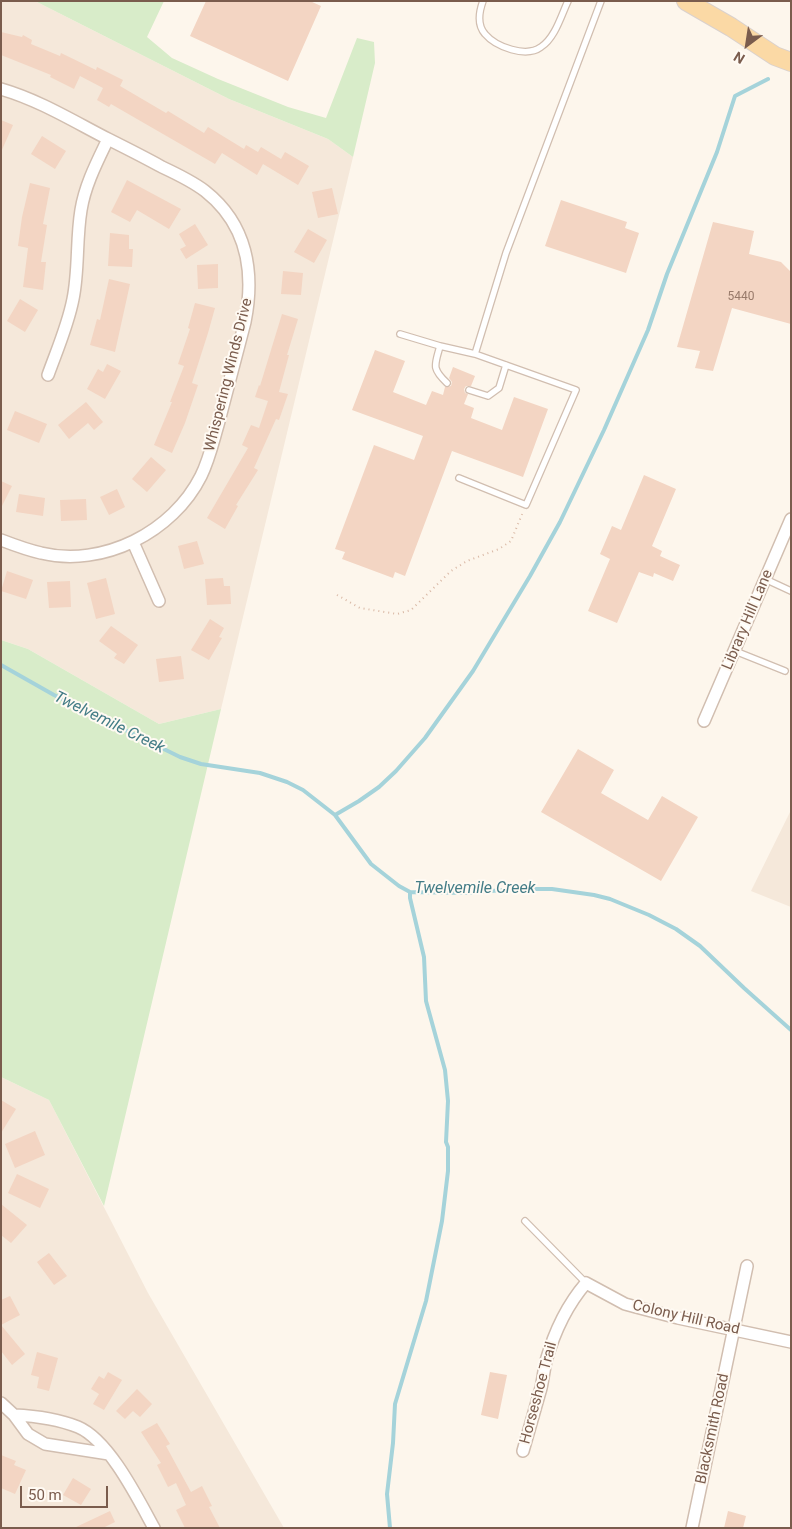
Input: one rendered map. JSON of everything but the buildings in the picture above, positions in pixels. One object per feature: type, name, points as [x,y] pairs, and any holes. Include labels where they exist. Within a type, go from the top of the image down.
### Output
[{"type":"main road","points":[[686,1],[731,27],[787,67]]},
{"type":"street","name":"Whispering Winds Drive","points":[[1,89],[25,97],[194,184],[217,202],[238,231],[246,252],[250,279],[245,322],[207,462],[194,489],[175,512],[153,530],[133,542],[114,550],[100,553],[70,556],[41,554],[1,540]]},
{"type":"street","points":[[48,376],[70,314],[76,284],[79,225],[84,195],[108,139]]},
{"type":"street","name":"Library Hill Lane","points":[[704,721],[791,519]]},
{"type":"street","points":[[133,542],[159,601]]},
{"type":"street","name":"Blacksmith Road","points":[[692,1528],[747,1266]]},
{"type":"street","name":"Colony Hill Road","points":[[586,1283],[603,1293],[636,1307],[685,1320],[791,1342]]},
{"type":"street","name":"Horseshoe Trail","points":[[524,1451],[552,1341],[566,1311],[586,1283]]},
{"type":"street","points":[[1,1403],[14,1415],[28,1434],[45,1444],[109,1454]]},
{"type":"street","points":[[14,1415],[41,1416],[80,1428],[95,1439],[126,1477],[154,1528]]},
{"type":"lane","points":[[483,1],[479,20],[484,33],[494,42],[518,52],[540,48],[547,41],[568,1]]},
{"type":"lane","points":[[475,354],[506,252],[601,1]]},
{"type":"lane","points":[[400,334],[475,354],[576,390],[526,505],[459,478]]},
{"type":"lane","points":[[440,346],[435,364],[438,374],[447,383]]},
{"type":"lane","points":[[469,390],[488,396],[499,388],[506,365]]},
{"type":"lane","points":[[765,579],[791,591]]},
{"type":"lane","points":[[735,650],[785,672]]},
{"type":"lane","points":[[525,1221],[586,1283]]},
{"type":"path","points":[[338,595],[360,608],[397,614],[411,610],[451,571],[467,561],[499,549],[511,541],[526,505]]},
{"type":"shaded area","points":[[1,1],[35,1],[229,99],[328,139],[353,157],[221,709],[159,724],[28,649],[1,640]]},
{"type":"shaded area","points":[[791,810],[791,907],[751,891]]},
{"type":"shaded area","points":[[1,1077],[49,1100],[148,1293],[284,1528],[1,1528]]},
{"type":"green space","points":[[35,1],[164,1],[147,37],[172,58],[288,107],[326,118],[357,38],[374,42],[375,63],[353,157],[328,139],[229,99]]},
{"type":"green space","points":[[1,640],[28,649],[159,724],[221,709],[104,1206],[49,1100],[1,1077]]},
{"type":"waterway","points":[[335,815],[379,787],[425,738],[473,671],[530,576],[560,522],[604,430],[648,330],[667,274],[717,152],[735,96],[768,79]]},
{"type":"waterway","name":"Twelvemile Creek","points":[[1,665],[54,695],[180,757],[201,764],[260,773],[287,782],[303,790],[335,815],[371,864],[399,886],[410,892],[465,893],[517,889],[552,889],[610,899],[649,915],[676,929],[700,946],[791,1030]]},
{"type":"waterway","points":[[390,1528],[387,1494],[395,1404],[426,1301],[442,1221],[448,1171],[448,1147],[446,1142],[448,1101],[445,1070],[426,1001],[424,957],[410,892]]}]
